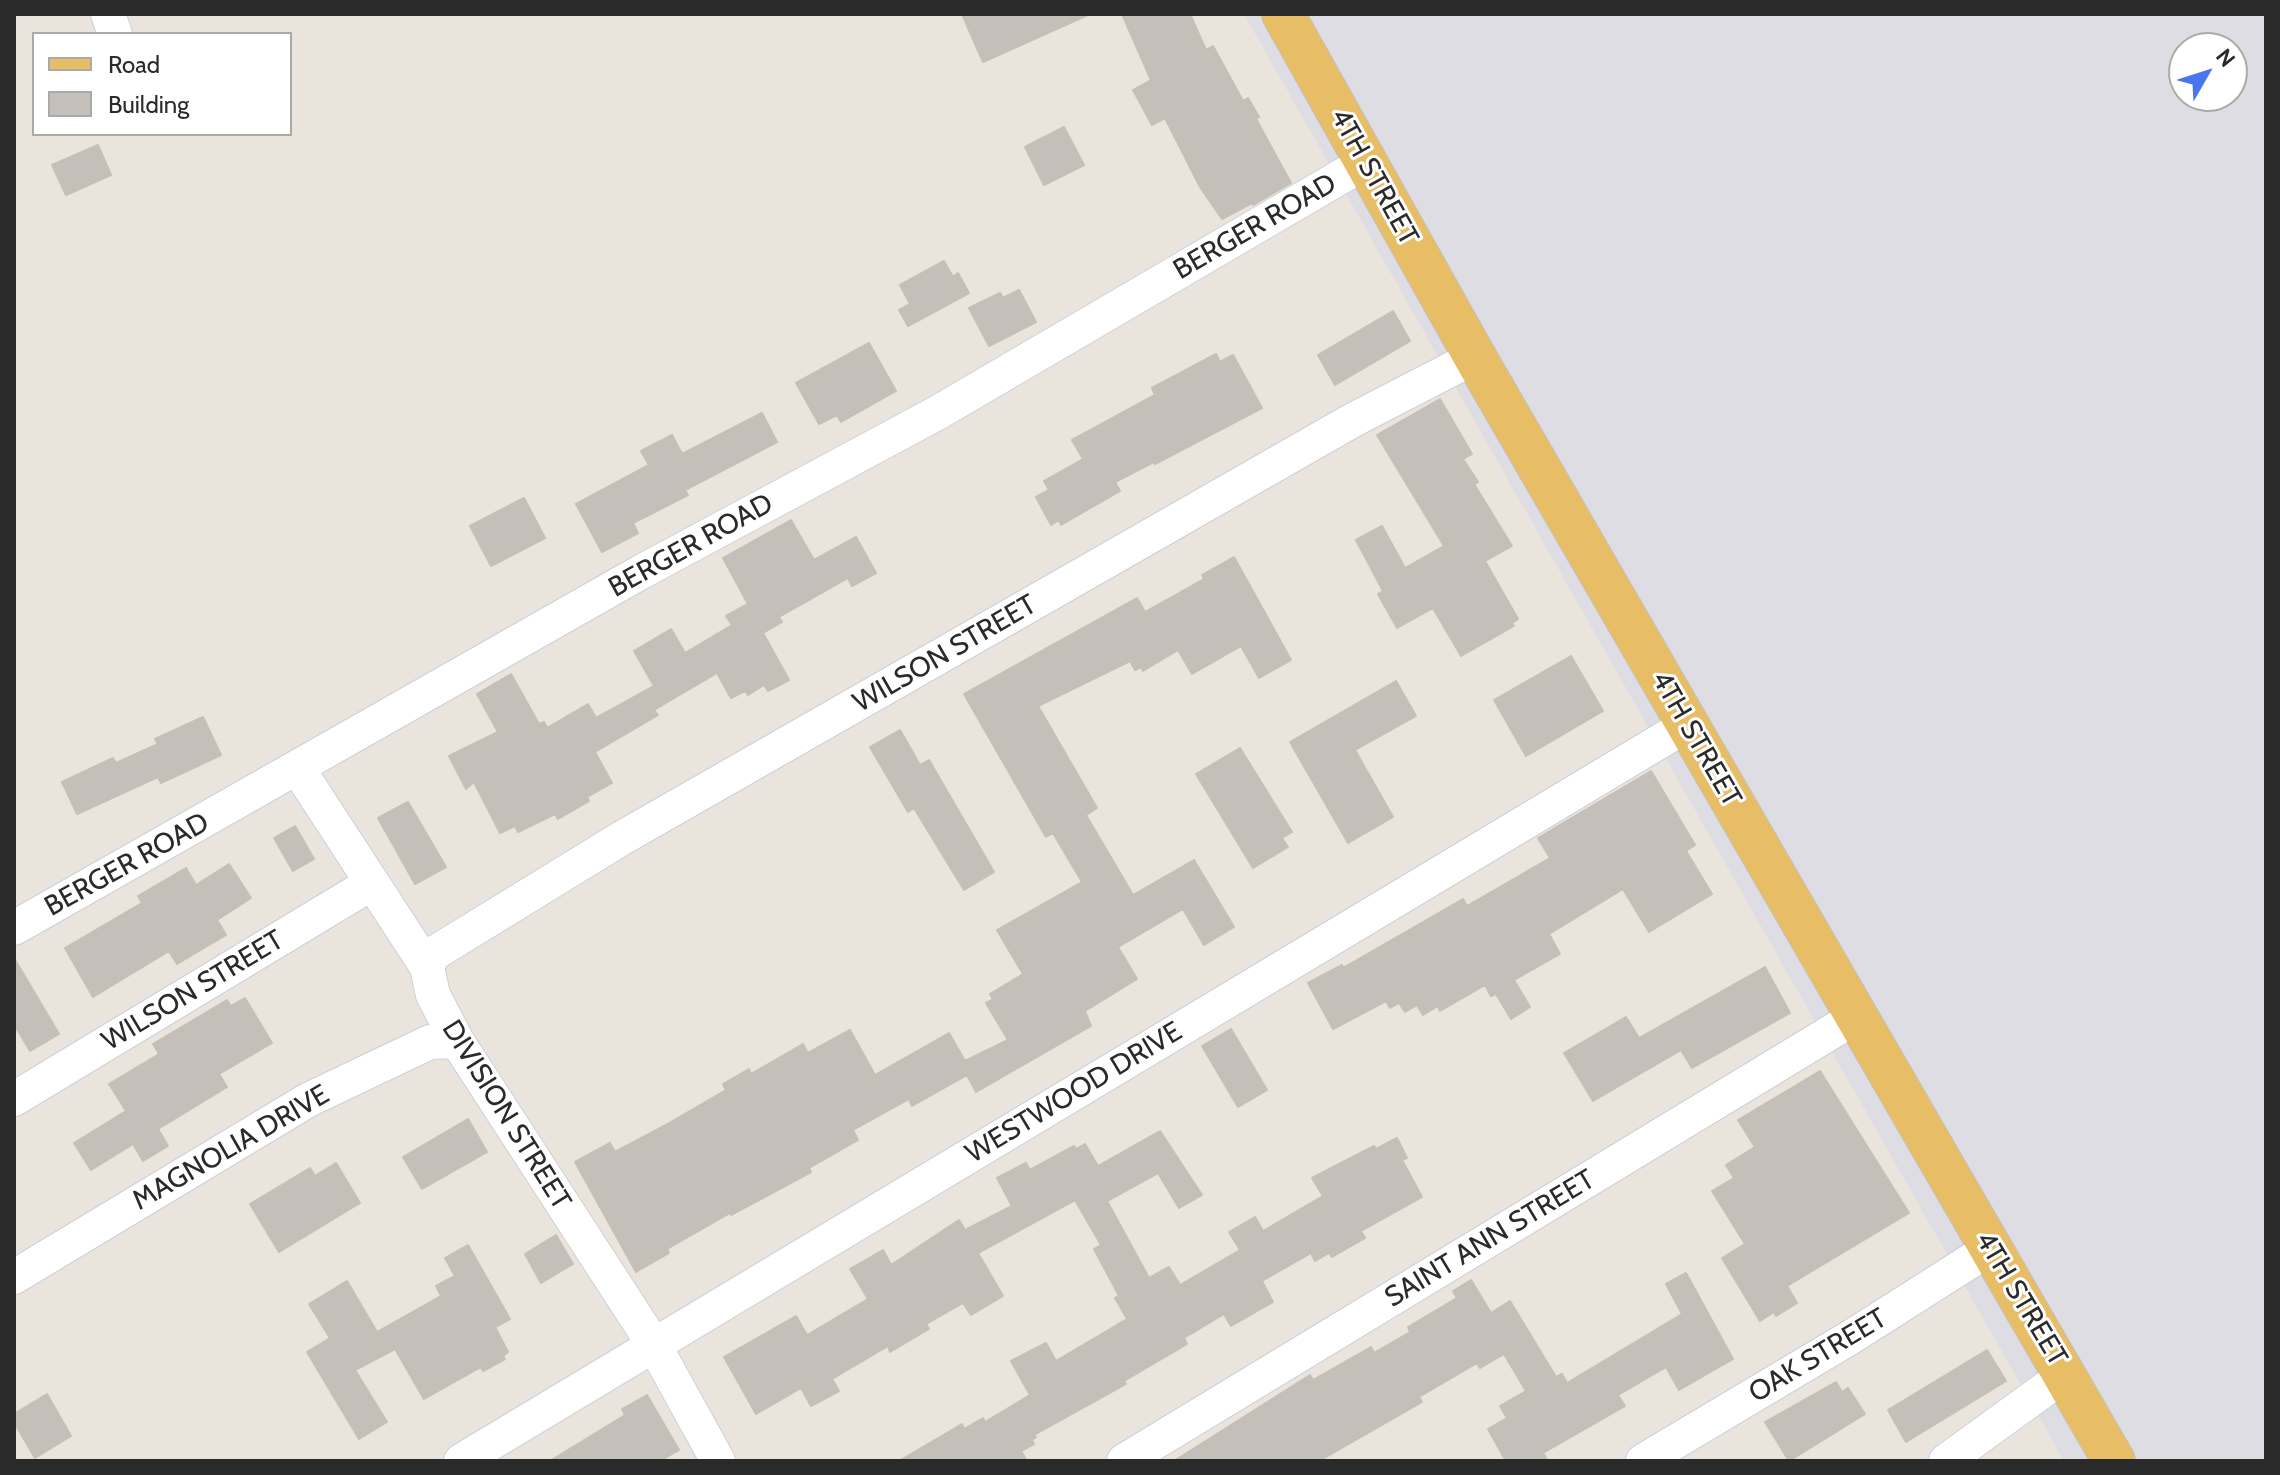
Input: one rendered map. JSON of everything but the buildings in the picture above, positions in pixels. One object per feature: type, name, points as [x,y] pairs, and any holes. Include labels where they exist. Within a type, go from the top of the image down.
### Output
[{"type":"main road","name":"4TH STREET","points":[[1283,14],[1475,357],[2114,1461]]},
{"type":"street","name":"BERGER ROAD","points":[[14,928],[641,572],[937,413],[1366,162]]},
{"type":"street","name":"WILSON STREET","points":[[427,967],[433,954],[622,838],[1353,420],[1475,357]]},
{"type":"street","name":"WESTWOOD DRIVE","points":[[461,1461],[1687,725]]},
{"type":"street","name":"DIVISION STREET","points":[[298,769],[427,967],[433,995],[457,1041],[654,1345],[718,1461]]},
{"type":"street","name":"WILSON STREET","points":[[14,1099],[372,883]]},
{"type":"street","name":"SAINT ANN STREET","points":[[1124,1461],[1856,1017]]},
{"type":"street","name":"MAGNOLIA DRIVE","points":[[14,1277],[308,1100],[430,1042],[457,1041]]},
{"type":"street","name":"OAK STREET","points":[[1643,1461],[1851,1337],[1991,1248]]},
{"type":"street","points":[[1946,1461],[2066,1374]]},
{"type":"shaded area","points":[[1244,14],[2266,14],[2266,1461],[2064,1461]]}]
